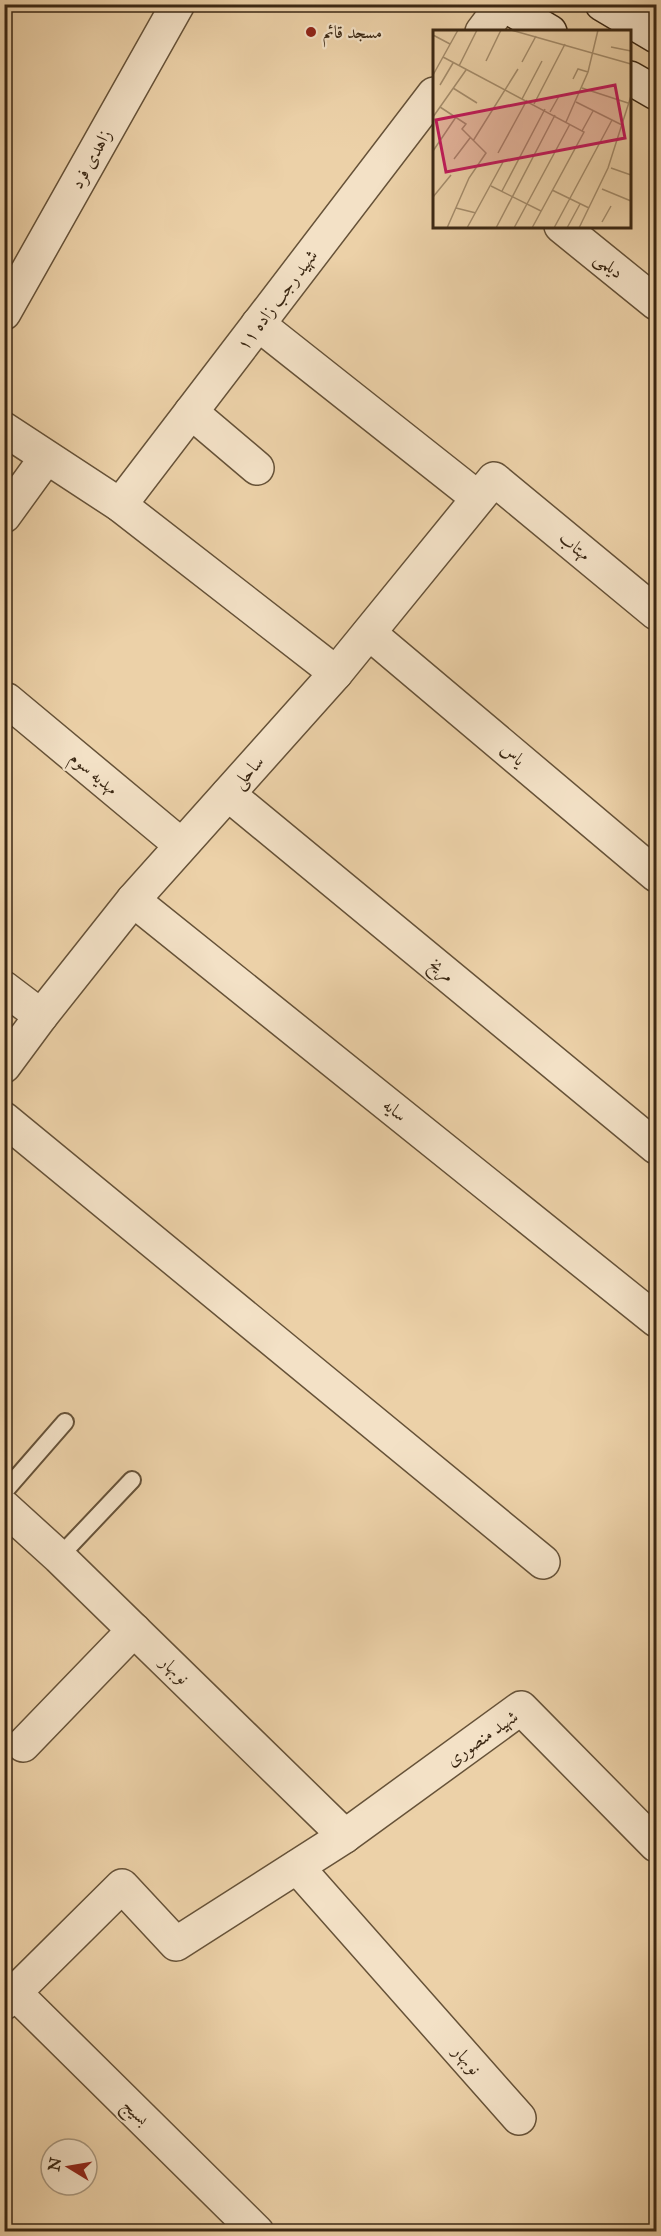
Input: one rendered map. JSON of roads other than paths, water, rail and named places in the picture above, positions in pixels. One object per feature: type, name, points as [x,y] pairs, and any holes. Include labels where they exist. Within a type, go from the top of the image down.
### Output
[{"type":"street","name":"زاهدی فرد","points":[[4,313],[178,4]]},
{"type":"street","points":[[484,30],[503,4],[547,30]]},
{"type":"street","points":[[602,4],[657,36]]},
{"type":"street","points":[[631,79],[657,93]]},
{"type":"street","name":"شهید رجب زاده ۱۱","points":[[120,505],[258,324],[429,111]]},
{"type":"street","name":"دیلمی","points":[[563,228],[657,303]]},
{"type":"street","name":"مهتاب","points":[[258,324],[657,613]]},
{"type":"street","points":[[190,412],[257,468]]},
{"type":"street","points":[[4,429],[120,505],[336,673]]},
{"type":"street","points":[[4,516],[46,458]]},
{"type":"street","name":"ساحلی","points":[[4,1066],[133,900],[336,673],[486,488]]},
{"type":"street","name":"یاس","points":[[369,633],[657,875]]},
{"type":"street","name":"مهدیه سوم","points":[[7,700],[181,845]]},
{"type":"street","name":"مریخ","points":[[228,794],[657,1147]]},
{"type":"street","name":"سایه","points":[[133,900],[657,1320]]},
{"type":"street","points":[[4,988],[41,1016]]},
{"type":"street","points":[[4,1119],[543,1562]]},
{"type":"street","name":"نوبهار","points":[[4,1507],[59,1557],[345,1836]]},
{"type":"street","points":[[23,1745],[134,1630]]},
{"type":"street","name":"شهید منصوری","points":[[345,1836],[521,1708],[657,1845]]},
{"type":"street","points":[[10,1998],[122,1886],[176,1944],[345,1836]]},
{"type":"street","name":"نوبهار","points":[[297,1867],[519,2118]]},
{"type":"street","name":"بسیج","points":[[10,1998],[257,2232]]},
{"type":"lane","points":[[4,1492],[65,1422]]},
{"type":"lane","points":[[59,1557],[132,1480]]},
{"type":"place","name":"مسجد قائم","points":[[311,32]]}]
